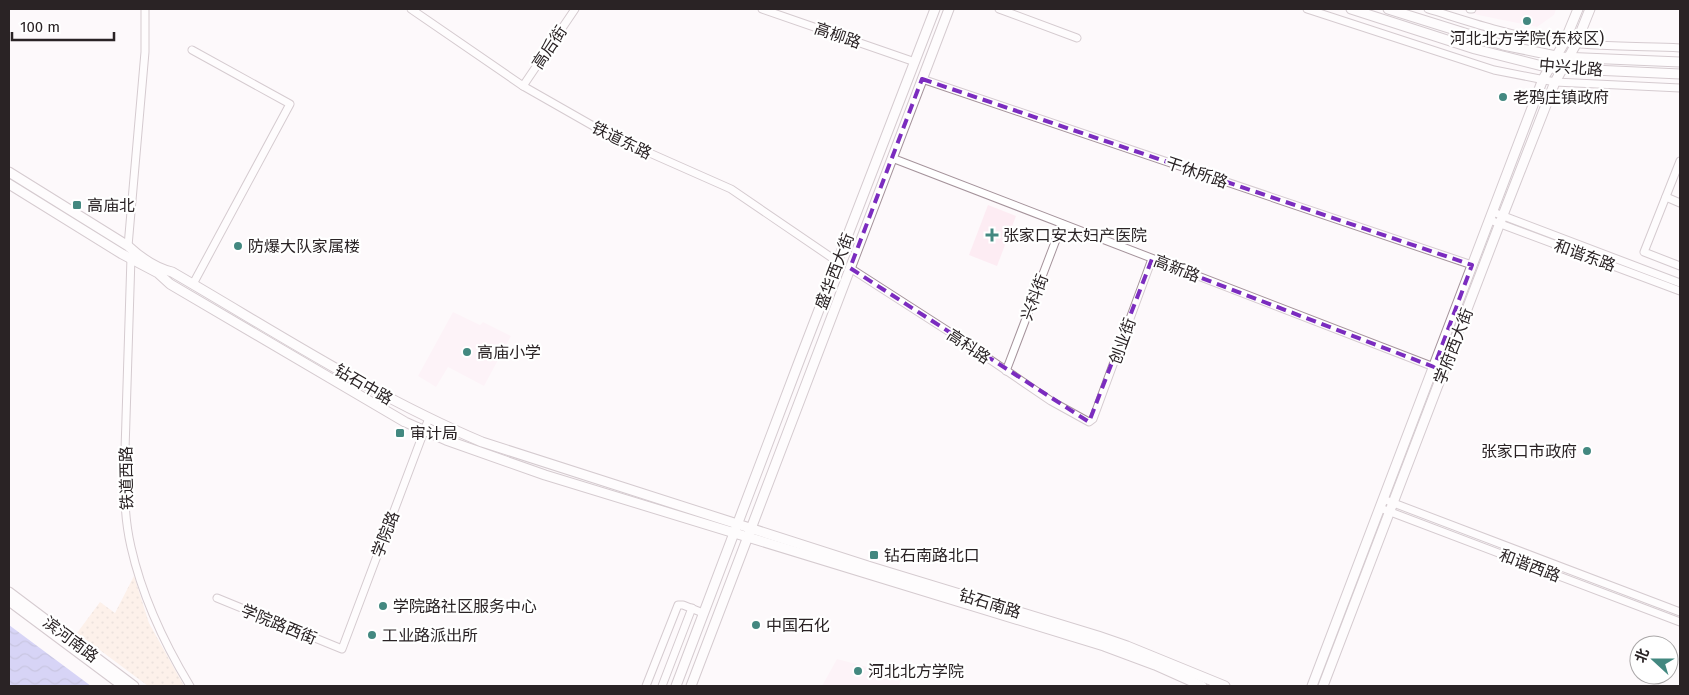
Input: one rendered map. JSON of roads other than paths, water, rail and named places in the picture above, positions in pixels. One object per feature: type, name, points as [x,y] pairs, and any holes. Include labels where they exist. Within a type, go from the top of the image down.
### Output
[{"type":"main road","name":"盛华西大街","points":[[676,686],[935,9]]},
{"type":"main road","name":"盛华西大街","points":[[691,686],[949,9]]},
{"type":"main road","name":"中兴北路","points":[[1350,9],[1475,49],[1550,68],[1680,74]]},
{"type":"main road","name":"中兴北路","points":[[1388,9],[1503,45],[1558,56],[1680,62]]},
{"type":"main road","name":"学府西大街","points":[[1312,686],[1543,79],[1558,56],[1578,9]]},
{"type":"main road","name":"学府西大街","points":[[1323,686],[1555,82],[1570,57],[1590,9]]},
{"type":"main road","name":"钻石中路","points":[[9,172],[128,246],[140,257],[161,269],[172,272],[395,402],[482,442],[752,528]]},
{"type":"main road","name":"钻石中路","points":[[9,184],[122,254],[158,273],[170,284],[405,422],[478,453],[748,538]]},
{"type":"main road","points":[[786,395],[800,400]]},
{"type":"main road","name":"钻石南路","points":[[752,528],[871,567],[1053,621],[1127,646],[1225,686]]},
{"type":"main road","name":"钻石南路","points":[[748,538],[1095,643],[1155,665],[1202,686]]},
{"type":"main road","name":"滨河南路","points":[[9,592],[134,686]]},
{"type":"main road","name":"滨河南路","points":[[9,601],[123,686]]},
{"type":"street","points":[[128,246],[145,52],[145,9]]},
{"type":"street","name":"铁道东路","points":[[411,9],[523,86],[609,135],[731,189],[838,262]]},
{"type":"street","name":"高后街","points":[[523,86],[575,9]]},
{"type":"street","name":"高柳路","points":[[762,9],[915,62]]},
{"type":"street","points":[[999,9],[1076,38]]},
{"type":"street","points":[[1307,9],[1472,64],[1555,82],[1680,88]]},
{"type":"street","points":[[1428,9],[1474,24],[1564,43],[1680,48]]},
{"type":"street","points":[[192,50],[290,104],[193,284]]},
{"type":"street","name":"干休所路","points":[[922,78],[1472,265]]},
{"type":"street","name":"高新路","points":[[892,158],[1434,367]]},
{"type":"street","points":[[1680,161],[1644,252],[1680,266]]},
{"type":"street","points":[[1666,197],[1680,203]]},
{"type":"street","name":"和谐东路","points":[[1491,216],[1680,283]]},
{"type":"street","name":"和谐东路","points":[[1501,219],[1680,291]]},
{"type":"street","name":"兴科街","points":[[1006,371],[1062,224]]},
{"type":"street","name":"铁道西路","points":[[131,258],[124,462],[126,516],[140,582],[164,639],[190,686]]},
{"type":"street","name":"创业街","points":[[1089,422],[1093,419],[1152,259]]},
{"type":"street","name":"高科路","points":[[850,268],[951,333],[1051,401],[1089,422]]},
{"type":"street","name":"学院路","points":[[342,649],[429,418]]},
{"type":"street","name":"和谐西路","points":[[1382,503],[1393,503],[1680,612]]},
{"type":"street","name":"和谐西路","points":[[1382,503],[1390,512],[1680,622]]},
{"type":"street","name":"学院路西街","points":[[216,598],[342,649]]},
{"type":"street","points":[[646,686],[678,606],[683,604],[703,612]]},
{"type":"street","points":[[662,686],[692,608]]},
{"type":"water","points":[[9,625],[91,686],[9,686]]},
{"type":"place","name":"河北北方学院(东校区)","points":[[1527,21]]},
{"type":"place","name":"老鸦庄镇政府","points":[[1503,97]]},
{"type":"place","name":"高庙北","points":[[77,205]]},
{"type":"place","name":"张家口安太妇产医院","points":[[992,235]]},
{"type":"place","name":"防爆大队家属楼","points":[[238,246]]},
{"type":"place","name":"高庙小学","points":[[467,352]]},
{"type":"place","name":"审计局","points":[[400,433]]},
{"type":"place","name":"张家口市政府","points":[[1587,451]]},
{"type":"place","name":"钻石南路北口","points":[[874,555]]},
{"type":"place","name":"学院路社区服务中心","points":[[383,606]]},
{"type":"place","name":"中国石化","points":[[756,625]]},
{"type":"place","name":"工业路派出所","points":[[372,635]]},
{"type":"place","name":"河北北方学院","points":[[858,671]]}]
